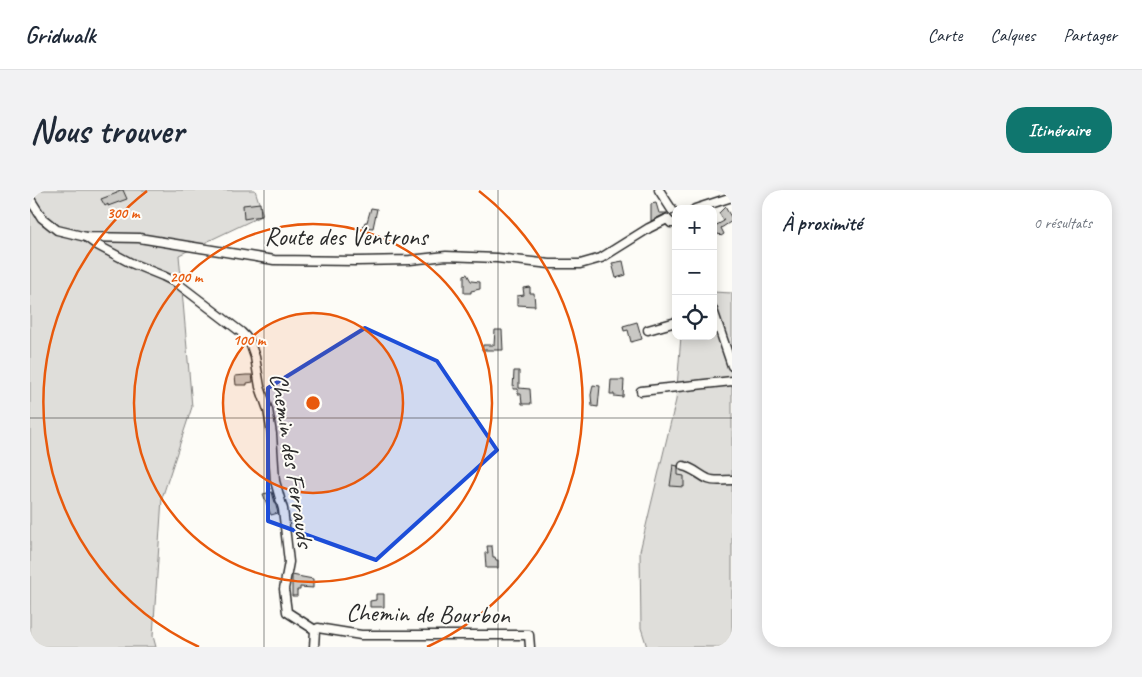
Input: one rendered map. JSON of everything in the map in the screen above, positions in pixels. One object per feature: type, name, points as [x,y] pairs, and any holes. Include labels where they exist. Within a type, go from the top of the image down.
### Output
[{"type":"street","points":[[659,190],[672,207]]},
{"type":"street","name":"Route des Ventrons","points":[[30,198],[42,218],[57,230],[86,237],[139,238],[274,260],[410,260],[446,256],[497,258],[550,264],[580,264],[601,258],[648,228],[672,224]]},
{"type":"street","points":[[708,205],[732,198]]},
{"type":"street","points":[[672,211],[667,214],[672,222]]},
{"type":"street","name":"Chemin des Ferrauds","points":[[86,237],[131,263],[177,283],[250,340],[260,387],[268,410],[272,434],[275,481],[283,509],[289,562],[284,589],[287,612],[315,630]]},
{"type":"street","points":[[717,322],[732,366]]},
{"type":"street","points":[[648,330],[672,323]]},
{"type":"street","points":[[641,391],[732,381]]},
{"type":"street","points":[[683,466],[692,468],[708,479],[732,480]]},
{"type":"street","name":"Chemin de Bourbon","points":[[315,630],[318,628],[361,635],[529,635],[530,647]]},
{"type":"street","points":[[314,647],[315,630]]},
{"type":"highlighted area","points":[[365,328],[437,361],[497,450],[376,560],[268,521],[268,388]]},
{"type":"shaded area","points":[[30,190],[255,190],[263,215],[179,255],[192,407],[162,498],[153,636],[156,647],[30,647]]},
{"type":"shaded area","points":[[717,292],[732,293],[732,647],[647,647],[641,628],[640,551],[676,400],[681,340],[717,340]]},
{"type":"building","points":[[123,190],[127,199],[105,206],[101,199]]},
{"type":"building","points":[[260,203],[261,216],[244,219],[243,205]]},
{"type":"building","points":[[656,203],[659,213],[667,213],[651,221],[651,204]]},
{"type":"building","points":[[725,207],[732,216],[732,221],[721,228],[724,234],[721,236],[717,235],[717,225],[724,221],[719,213]]},
{"type":"building","points":[[371,208],[377,209],[373,228],[363,227],[365,222],[367,222]]},
{"type":"building","points":[[623,261],[626,275],[616,278],[612,263]]},
{"type":"building","points":[[467,274],[471,281],[480,282],[480,289],[471,291],[471,293],[464,293],[464,275]]},
{"type":"building","points":[[530,287],[530,293],[534,293],[535,306],[517,305],[517,296],[524,295],[523,288]]},
{"type":"building","points":[[637,322],[642,339],[631,342],[628,330],[624,331],[623,326]]},
{"type":"building","points":[[495,330],[502,330],[503,350],[482,350],[483,345],[494,345]]},
{"type":"building","points":[[514,371],[519,371],[519,388],[530,389],[531,404],[522,404],[521,394],[518,394],[518,389],[513,389]]},
{"type":"building","points":[[252,375],[253,382],[247,383],[247,385],[236,385],[235,376]]},
{"type":"building","points":[[611,380],[624,380],[623,397],[610,394]]},
{"type":"building","points":[[593,385],[600,386],[598,407],[592,406],[591,395]]},
{"type":"building","points":[[673,465],[678,466],[678,475],[684,476],[684,487],[670,486]]},
{"type":"building","points":[[272,492],[278,513],[271,515],[263,494]]},
{"type":"building","points":[[487,546],[492,546],[493,557],[498,560],[498,568],[486,568],[485,553],[488,553]]},
{"type":"building","points":[[292,575],[313,579],[313,588],[300,587],[300,590],[297,590],[297,596],[292,596]]},
{"type":"building","points":[[376,594],[384,594],[384,607],[370,607],[370,601],[376,600]]}]
